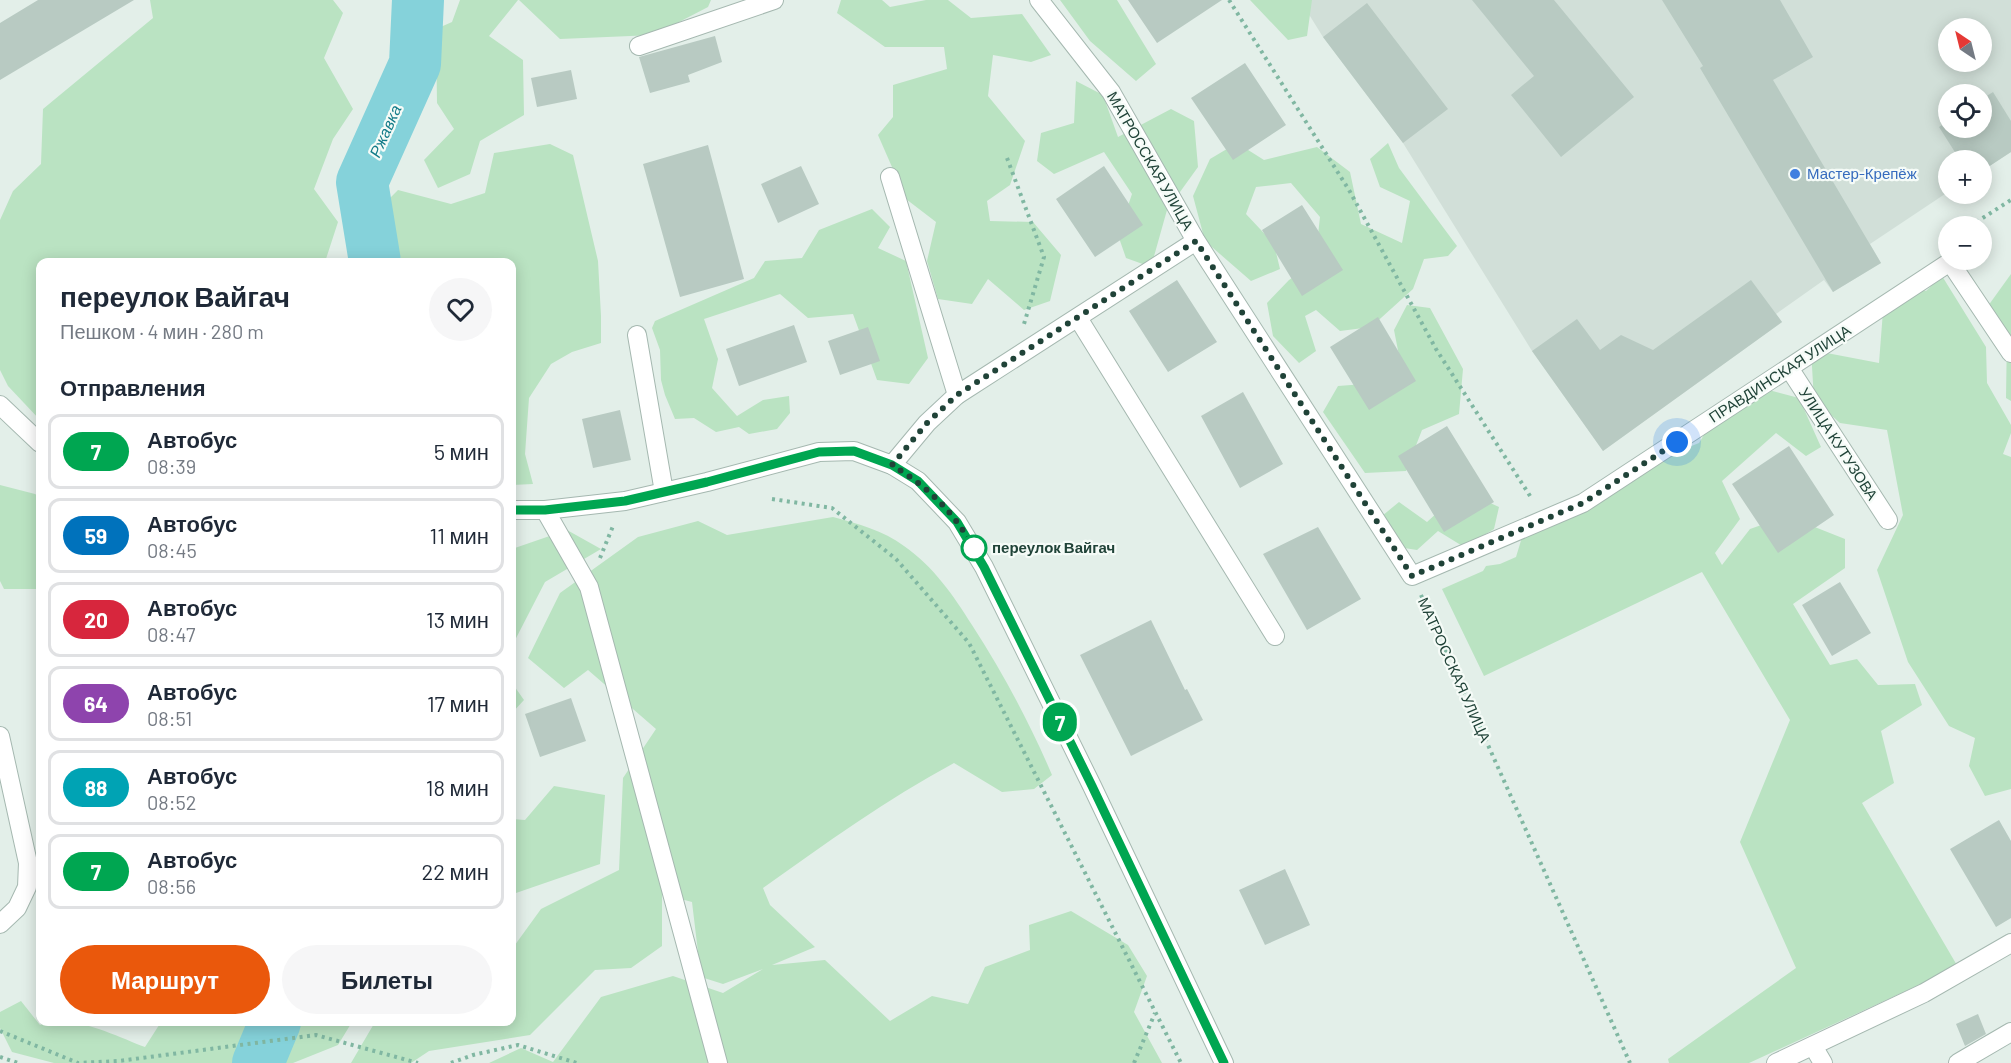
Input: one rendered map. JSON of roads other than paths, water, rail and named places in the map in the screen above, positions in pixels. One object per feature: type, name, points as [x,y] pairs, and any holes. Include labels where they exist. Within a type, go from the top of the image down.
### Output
[{"type":"street","points":[[639,46],[774,0]]},
{"type":"street","name":"МАТРОССКАЯ УЛИЦА","points":[[1039,0],[1112,92],[1196,241],[1412,576]]},
{"type":"street","points":[[890,177],[957,395]]},
{"type":"street","points":[[892,465],[927,423],[957,395],[1196,241]]},
{"type":"street","name":"ПРАВДИНСКАЯ УЛИЦА","points":[[1412,576],[1583,503],[1950,262],[2011,353]]},
{"type":"street","points":[[1078,318],[1275,636]]},
{"type":"street","points":[[637,335],[664,492]]},
{"type":"street","name":"УЛИЦА КУТУЗОВА","points":[[1789,368],[1888,520]]},
{"type":"street","points":[[0,405],[36,439]]},
{"type":"street","points":[[516,510],[545,510],[625,501],[819,452],[854,451],[892,465],[918,481],[957,522],[974,547],[1092,786],[1224,1063]]},
{"type":"street","points":[[545,510],[588,587],[718,1063]]},
{"type":"street","points":[[0,736],[28,863],[27,887],[17,908],[0,924]]},
{"type":"street","points":[[1776,1063],[1924,993],[2011,943]]},
{"type":"street","points":[[1958,1063],[2011,1032]]},
{"type":"street","points":[[1813,1046],[1823,1063]]},
{"type":"waterway","name":"Ржавка","points":[[374,258],[362,182],[415,64],[418,0]]},
{"type":"waterway","name":"Ржавка","points":[[258,1063],[273,1026]]},
{"type":"place","name":"Мастер-Крепёж","points":[[1795,174]]},
{"type":"place","name":"переулок Вайгач","points":[[974,548]]}]
